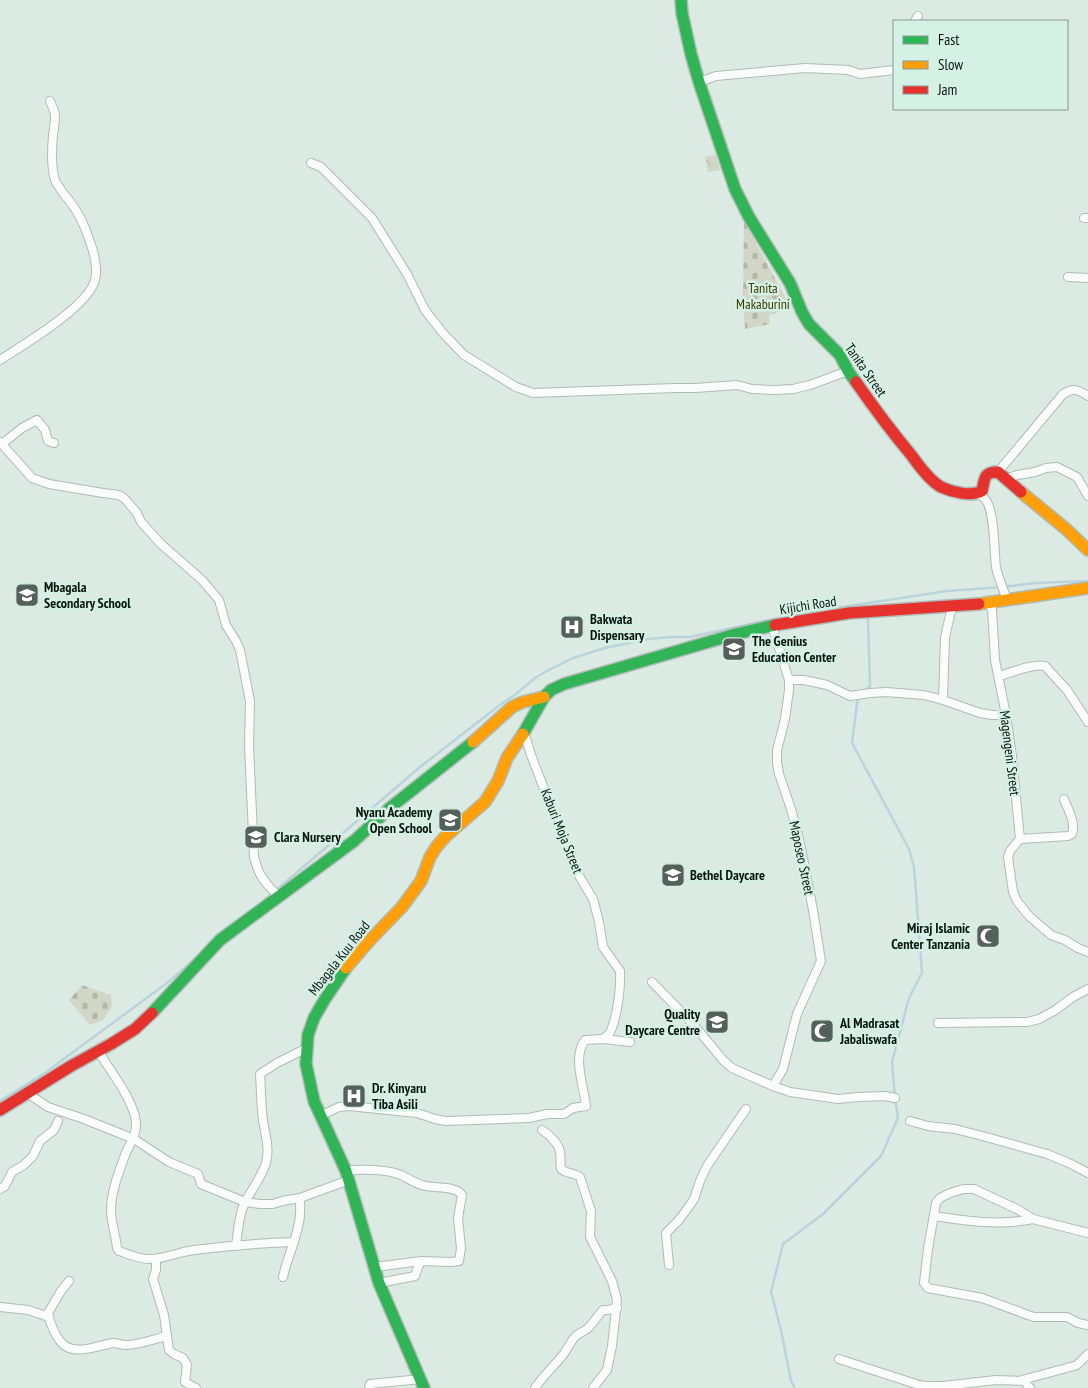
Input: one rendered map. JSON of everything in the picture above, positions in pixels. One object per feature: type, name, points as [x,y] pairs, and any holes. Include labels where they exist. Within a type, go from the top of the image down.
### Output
[{"type":"street","name":"Tanita Street","points":[[681,0],[682,13],[698,82],[735,189],[748,217],[790,284],[809,324],[840,355],[885,424],[923,470],[940,486],[956,492],[977,494]]},
{"type":"street","points":[[698,82],[716,76],[804,68],[848,70],[860,74],[893,70]]},
{"type":"street","points":[[0,360],[45,331],[85,298],[93,286],[95,278],[96,265],[85,227],[54,178],[52,147],[55,116],[50,101]]},
{"type":"street","points":[[311,163],[321,166],[372,218],[407,274],[424,310],[442,332],[464,355],[516,387],[533,393],[696,388],[724,385],[775,390],[793,389],[810,385],[848,370]]},
{"type":"street","points":[[1068,277],[1088,278]]},
{"type":"street","points":[[1002,476],[1063,394],[1071,390],[1079,390],[1088,396]]},
{"type":"street","points":[[54,443],[48,441],[44,430],[37,420],[1,443],[32,478],[49,484],[118,495],[124,498],[137,513],[141,522],[161,544],[202,580],[219,600],[226,625],[240,650],[250,701],[249,746],[254,856],[261,878],[278,896]]},
{"type":"street","points":[[1002,476],[1057,467],[1077,477],[1088,496]]},
{"type":"street","points":[[977,494],[982,491],[986,475],[990,472],[1002,476],[1074,535],[1088,550]]},
{"type":"street","points":[[977,494],[985,498],[989,504],[992,515],[996,568],[1004,587],[1007,601]]},
{"type":"street","name":"Kijichi Road","points":[[544,697],[551,690],[564,684],[736,634],[772,626],[849,613],[987,604],[1088,588]]},
{"type":"street","name":"Magengeni Street","points":[[987,604],[992,609],[995,660],[1012,756],[1020,839]]},
{"type":"street","points":[[943,700],[945,637],[951,606]]},
{"type":"street","name":"Maposeo Street","points":[[772,626],[789,680],[786,719],[777,750],[776,763],[800,843],[814,910],[821,961],[797,1014],[783,1069],[772,1086]]},
{"type":"street","points":[[999,676],[1033,666],[1045,666],[1067,690],[1088,722]]},
{"type":"street","points":[[789,680],[804,680],[827,685],[850,696],[897,692],[924,695],[992,716],[1006,715]]},
{"type":"street","points":[[2,1106],[135,1029],[155,1011],[220,940],[354,841],[391,807],[481,735],[512,707],[544,697]]},
{"type":"street","name":"Mbagala Kuu Road","points":[[423,1384],[379,1284],[348,1176],[314,1101],[306,1064],[308,1034],[325,998],[350,964],[402,907],[422,881],[430,857],[437,846],[486,802],[498,781],[507,758],[544,697]]},
{"type":"street","name":"Kaburi Moja Street","points":[[524,732],[575,869],[593,899],[603,947],[620,971],[615,1018],[609,1034],[603,1039]]},
{"type":"street","points":[[1064,799],[1073,821],[1074,830],[1072,834],[1068,836],[1020,839],[1010,851],[1008,857],[1013,892],[1017,901],[1029,916],[1051,935],[1066,940],[1088,952]]},
{"type":"street","points":[[652,982],[732,1068],[790,1092],[838,1099],[885,1096],[895,1098]]},
{"type":"street","points":[[938,1024],[1027,1022],[1039,1019],[1088,989]]},
{"type":"street","points":[[320,1116],[339,1107],[349,1106],[417,1113],[446,1122],[529,1118],[547,1114],[566,1113],[573,1108],[586,1106],[579,1068],[581,1046],[585,1040],[603,1039],[630,1042]]},
{"type":"street","points":[[236,1246],[238,1226],[246,1202],[263,1171],[267,1158],[260,1074],[277,1063],[308,1048]]},
{"type":"street","points":[[98,1051],[134,1111],[136,1128],[134,1139],[124,1156],[112,1204],[117,1248],[121,1252],[144,1259],[156,1259],[192,1251],[263,1243],[294,1242]]},
{"type":"street","points":[[26,1093],[48,1107],[134,1139],[169,1162],[198,1174],[201,1184],[246,1202],[273,1204],[300,1198],[362,1170],[391,1172],[421,1185],[454,1189],[461,1192],[458,1218],[459,1261],[421,1261],[375,1267]]},
{"type":"street","points":[[669,1265],[666,1233],[679,1220],[694,1199],[707,1166],[746,1109]]},
{"type":"street","points":[[0,1189],[5,1186],[12,1172],[24,1165],[33,1156],[40,1142],[54,1130],[58,1121]]},
{"type":"street","points":[[910,1121],[928,1126],[955,1129],[1047,1154],[1088,1173]]},
{"type":"street","points":[[542,1130],[551,1137],[558,1147],[561,1169],[578,1175],[581,1181],[590,1211],[590,1237],[612,1281],[617,1298],[612,1346],[607,1370],[593,1388]]},
{"type":"street","points":[[1088,1233],[1033,1219],[978,1190],[963,1189],[940,1198],[936,1203],[924,1283],[926,1287],[982,1298],[1028,1316],[1069,1317],[1078,1323],[1088,1325]]},
{"type":"street","points":[[283,1277],[300,1217],[300,1198]]},
{"type":"street","points":[[934,1216],[1000,1223],[1033,1219]]},
{"type":"street","points":[[156,1259],[157,1266],[153,1279],[164,1315],[169,1350],[183,1358],[187,1365],[185,1382],[196,1388]]},
{"type":"street","points":[[379,1284],[416,1276],[421,1261]]},
{"type":"street","points":[[69,1282],[49,1311],[49,1317],[60,1341],[66,1347],[82,1349],[115,1343],[122,1345],[134,1344],[167,1336]]},
{"type":"street","points":[[0,1307],[28,1310],[49,1317]]},
{"type":"street","points":[[534,1388],[563,1355],[577,1335],[588,1328],[598,1314],[603,1310],[617,1308]]},
{"type":"street","points":[[839,1358],[913,1383],[926,1386],[943,1386],[996,1380],[1022,1380],[1077,1365],[1088,1354]]},
{"type":"street","points":[[1022,1380],[1030,1388]]},
{"type":"street","points":[[369,1388],[370,1384],[423,1384]]},
{"type":"green space","points":[[716,155],[720,170],[708,172],[705,157]]},
{"type":"green space","name":"Tanita Makaburini","points":[[744,221],[791,308],[769,315],[770,324],[745,329],[743,298]]},
{"type":"green space","points":[[82,985],[111,995],[112,1006],[103,1020],[90,1025],[69,1000]]},
{"type":"waterway","points":[[260,904],[420,767],[535,678],[573,658],[605,648],[648,639],[690,637],[803,613],[947,591],[1035,583],[1088,581]]},
{"type":"waterway","points":[[864,691],[870,686],[868,620]]},
{"type":"waterway","points":[[795,1388],[791,1381],[771,1292],[783,1244],[823,1214],[881,1156],[898,1118],[892,1062],[909,998],[922,973],[914,867],[909,849],[852,743],[858,696]]},
{"type":"waterway","points":[[0,1101],[46,1072],[167,983],[195,959]]},
{"type":"traffic: fast","points":[[681,0],[691,54],[735,189],[749,217],[790,283],[809,324],[840,355],[856,382]]},
{"type":"traffic: fast","points":[[523,734],[544,697],[551,690],[564,684],[736,634],[775,625]]},
{"type":"traffic: fast","points":[[152,1013],[220,940],[354,841],[391,807],[473,742]]},
{"type":"traffic: fast","points":[[346,968],[314,1018],[308,1035],[306,1064],[314,1101],[346,1171],[379,1283],[424,1388]]},
{"type":"traffic: slow","points":[[1021,492],[1088,550]]},
{"type":"traffic: slow","points":[[979,604],[1088,588]]},
{"type":"traffic: slow","points":[[473,742],[512,707],[544,697]]},
{"type":"traffic: slow","points":[[346,968],[402,907],[421,881],[430,857],[437,846],[485,802],[498,781],[507,758],[523,734]]},
{"type":"traffic: jam","points":[[856,382],[922,469],[941,487],[962,493],[978,493],[982,491],[985,477],[990,473],[998,472],[1021,492]]},
{"type":"traffic: jam","points":[[775,625],[849,613],[979,604]]},
{"type":"traffic: jam","points":[[0,1110],[135,1029],[152,1013]]},
{"type":"place","name":"Mbagala Secondary School","points":[[27,595]]},
{"type":"place","name":"Bakwata Dispensary","points":[[572,627]]},
{"type":"place","name":"The Genius Education Center","points":[[734,649]]},
{"type":"place","name":"Nyaru Academy Open School","points":[[450,820]]},
{"type":"place","name":"Clara Nursery","points":[[256,837]]},
{"type":"place","name":"Bethel Daycare","points":[[673,875]]},
{"type":"place","name":"Miraj Islamic Center Tanzania","points":[[988,936]]},
{"type":"place","name":"Quality Daycare Centre","points":[[717,1022]]},
{"type":"place","name":"Al Madrasat Jabaliswafa","points":[[822,1031]]},
{"type":"place","name":"Dr. Kinyaru Tiba Asili","points":[[354,1096]]}]
